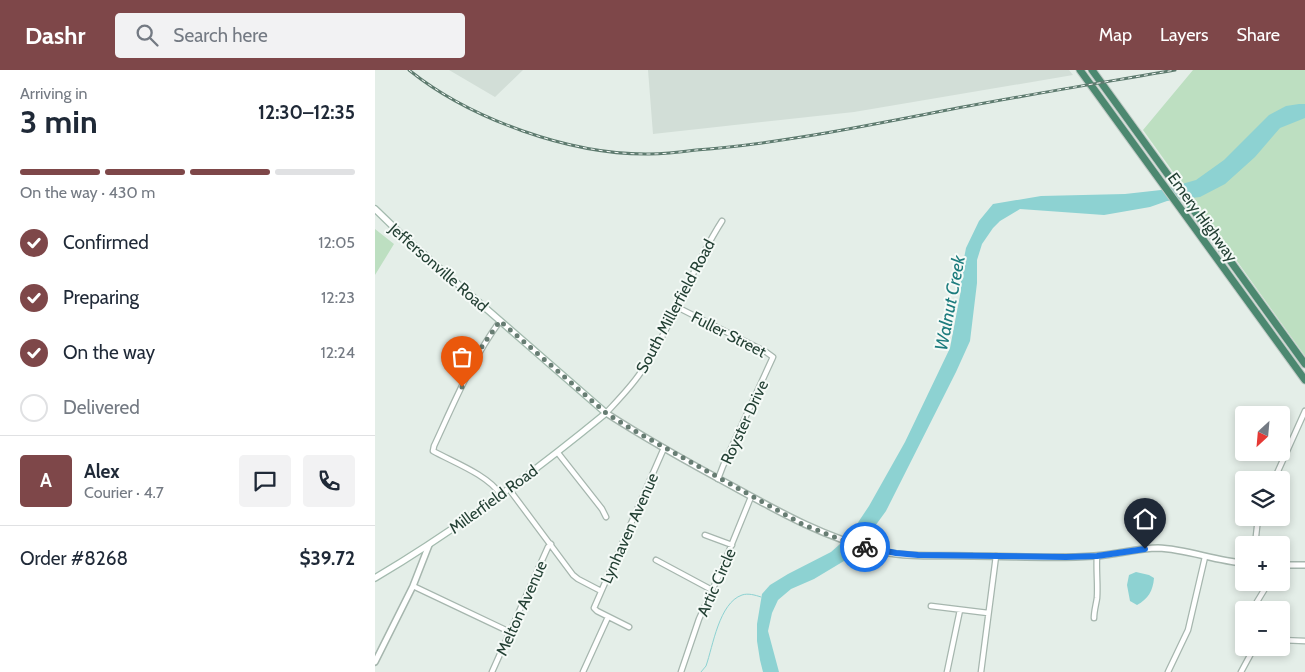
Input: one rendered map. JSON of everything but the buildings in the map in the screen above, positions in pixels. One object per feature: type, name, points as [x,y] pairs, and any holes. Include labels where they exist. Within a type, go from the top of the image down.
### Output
[{"type":"highway","name":"Emery Highway","points":[[1080,70],[1305,380]]},
{"type":"highway","name":"Emery Highway","points":[[1092,70],[1305,364]]},
{"type":"highway","points":[[1127,134],[1134,130]]},
{"type":"main road","name":"Jeffersonville Road","points":[[375,209],[405,238],[606,413]]},
{"type":"main road","name":"Millerfield Road","points":[[375,578],[429,545],[509,489],[606,413]]},
{"type":"street","name":"South Millerfield Road","points":[[606,413],[640,374],[722,221]]},
{"type":"street","name":"Fuller Street","points":[[677,308],[766,352],[773,357],[770,366]]},
{"type":"street","points":[[500,321],[481,348],[433,451],[491,484],[500,494]]},
{"type":"street","name":"Royster Drive","points":[[718,479],[770,366]]},
{"type":"street","points":[[1277,471],[1305,411]]},
{"type":"street","name":"Jeffersonville Road","points":[[606,413],[718,479],[818,531],[877,550],[918,555],[1066,557],[1097,556],[1157,548],[1180,550],[1235,562]]},
{"type":"street","name":"Lynhaven Avenue","points":[[608,617],[594,608],[663,448]]},
{"type":"street","points":[[557,453],[607,517]]},
{"type":"street","points":[[509,489],[578,579],[601,591]]},
{"type":"street","name":"Artic Circle","points":[[681,670],[699,619],[713,590],[751,497]]},
{"type":"street","points":[[705,535],[732,545]]},
{"type":"street","name":"Melton Avenue","points":[[492,672],[551,544]]},
{"type":"street","points":[[375,662],[413,586],[429,545]]},
{"type":"street","points":[[981,672],[996,556]]},
{"type":"street","points":[[1094,618],[1094,607],[1097,600],[1097,556]]},
{"type":"street","points":[[1167,672],[1188,630],[1205,557]]},
{"type":"street","points":[[656,560],[713,590]]},
{"type":"street","points":[[1290,565],[1305,565]]},
{"type":"street","points":[[413,586],[510,632]]},
{"type":"street","points":[[931,606],[988,613]]},
{"type":"street","points":[[947,672],[960,610]]},
{"type":"street","points":[[583,672],[608,617],[629,627]]},
{"type":"street","points":[[1290,640],[1305,641]]},
{"type":"street","points":[[1241,672],[1250,656]]},
{"type":"shaded area","points":[[449,70],[523,70],[495,97]]},
{"type":"shaded area","points":[[648,70],[1069,70],[1073,75],[854,112],[653,134]]},
{"type":"green space","points":[[1193,70],[1305,70],[1305,356],[1143,130]]},
{"type":"green space","points":[[375,229],[394,244],[375,275]]},
{"type":"water","points":[[1305,104],[1305,118],[1280,128],[1255,157],[1225,184],[1200,197],[1167,201],[1150,207],[1104,215],[1020,209],[1000,221],[993,228],[982,244],[977,260],[977,283],[970,341],[886,511],[854,555],[814,579],[791,589],[778,600],[772,613],[768,631],[779,672],[763,672],[757,641],[757,624],[762,594],[770,585],[788,574],[831,552],[849,536],[869,506],[905,442],[950,348],[961,290],[961,274],[966,248],[979,221],[993,204],[1041,196],[1125,194],[1161,190],[1196,180],[1224,160],[1269,115],[1286,106]]},
{"type":"water","points":[[1136,572],[1154,578],[1149,594],[1137,605],[1130,601],[1127,585],[1129,575]]},
{"type":"waterway","points":[[701,672],[706,666],[718,626],[728,607],[742,595],[749,594],[761,597]]},
{"type":"railway","points":[[409,70],[461,104],[522,131],[554,141],[587,148],[619,153],[649,154],[785,140],[1175,70]]},
{"type":"way so far","points":[[462,387],[481,348],[500,321],[606,413],[633,430],[802,524],[865,547]]},
{"type":"route","points":[[865,547],[881,551],[918,555],[1066,557],[1097,556],[1145,549]]},
{"type":"water label","name":"Walnut Creek","points":[[950,303]]}]
